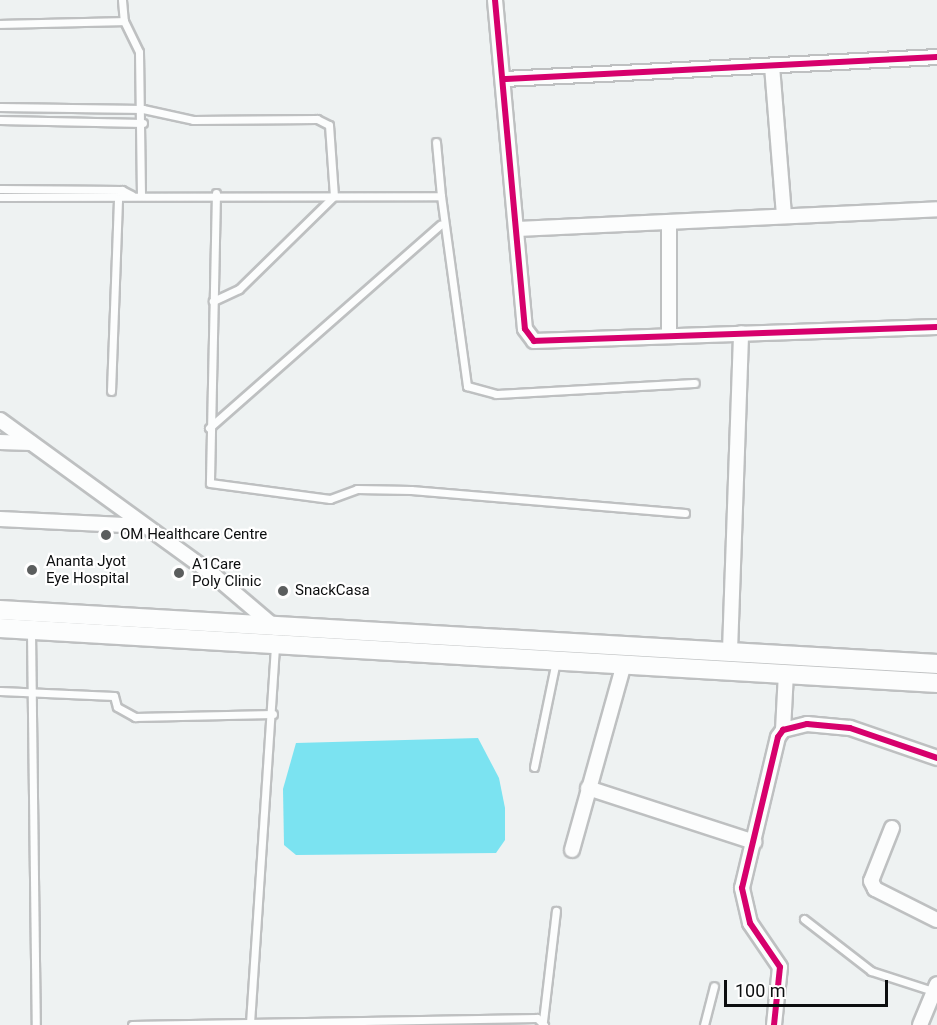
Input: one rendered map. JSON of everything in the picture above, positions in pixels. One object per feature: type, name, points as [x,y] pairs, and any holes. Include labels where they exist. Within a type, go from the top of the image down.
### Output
[{"type":"main road","points":[[0,610],[276,633],[556,660],[937,683]]},
{"type":"main road","points":[[0,628],[276,633],[730,651],[937,664]]},
{"type":"street","points":[[495,0],[519,230],[525,329],[534,341],[937,327]]},
{"type":"street","points":[[504,79],[937,57]]},
{"type":"street","points":[[772,66],[784,216]]},
{"type":"street","points":[[519,230],[937,209]]},
{"type":"street","points":[[669,222],[669,336]]},
{"type":"street","points":[[730,651],[741,333]]},
{"type":"street","points":[[0,420],[145,526],[276,633]]},
{"type":"street","points":[[0,442],[31,443]]},
{"type":"street","points":[[0,519],[145,526]]},
{"type":"street","points":[[572,850],[624,664]]},
{"type":"street","points":[[774,1025],[780,967],[742,904],[754,842],[783,730],[786,673]]},
{"type":"street","points":[[783,730],[807,724],[850,728],[937,758]]},
{"type":"street","points":[[588,788],[754,842]]},
{"type":"street","points":[[892,828],[871,881],[875,889],[937,920]]},
{"type":"street","points":[[920,1025],[935,987]]},
{"type":"lane","points":[[122,0],[124,21],[139,52],[143,109],[141,194]]},
{"type":"lane","points":[[0,24],[124,21]]},
{"type":"lane","points":[[0,106],[143,109],[193,120],[324,121],[333,132],[334,196],[239,289],[213,301]]},
{"type":"lane","points":[[0,120],[143,123]]},
{"type":"lane","points":[[436,142],[441,196],[440,225],[467,386],[496,394],[694,383]]},
{"type":"lane","points":[[0,189],[122,190],[132,195]]},
{"type":"lane","points":[[216,193],[207,474],[218,487],[330,499],[357,489],[411,490],[685,513]]},
{"type":"lane","points":[[0,197],[118,198],[141,194],[216,193],[441,196]]},
{"type":"lane","points":[[111,391],[118,198]]},
{"type":"lane","points":[[209,428],[440,225]]},
{"type":"lane","points":[[31,630],[36,1025]]},
{"type":"lane","points":[[250,1023],[273,714],[276,633]]},
{"type":"lane","points":[[534,767],[556,660]]},
{"type":"lane","points":[[0,691],[114,696],[117,707],[135,717],[273,714]]},
{"type":"lane","points":[[132,1025],[544,1023],[556,911]]},
{"type":"lane","points":[[804,919],[871,971],[935,987]]},
{"type":"lane","points":[[704,1025],[714,986]]},
{"type":"water","points":[[478,738],[499,778],[505,808],[505,840],[496,853],[296,855],[284,845],[283,789],[296,743]]},
{"type":"cycle path","points":[[495,0],[525,329],[534,341],[937,327]]},
{"type":"cycle path","points":[[504,79],[937,57]]},
{"type":"cycle path","points":[[774,1025],[780,967],[750,923],[742,888],[778,737],[783,730],[807,724],[850,728],[937,758]]},
{"type":"place","name":"OM Healthcare Centre","points":[[106,535]]},
{"type":"place","name":"Ananta Jyot Eye Hospital","points":[[32,570]]},
{"type":"place","name":"A1Care Poly Clinic","points":[[179,573]]},
{"type":"place","name":"SnackCasa","points":[[283,591]]}]
